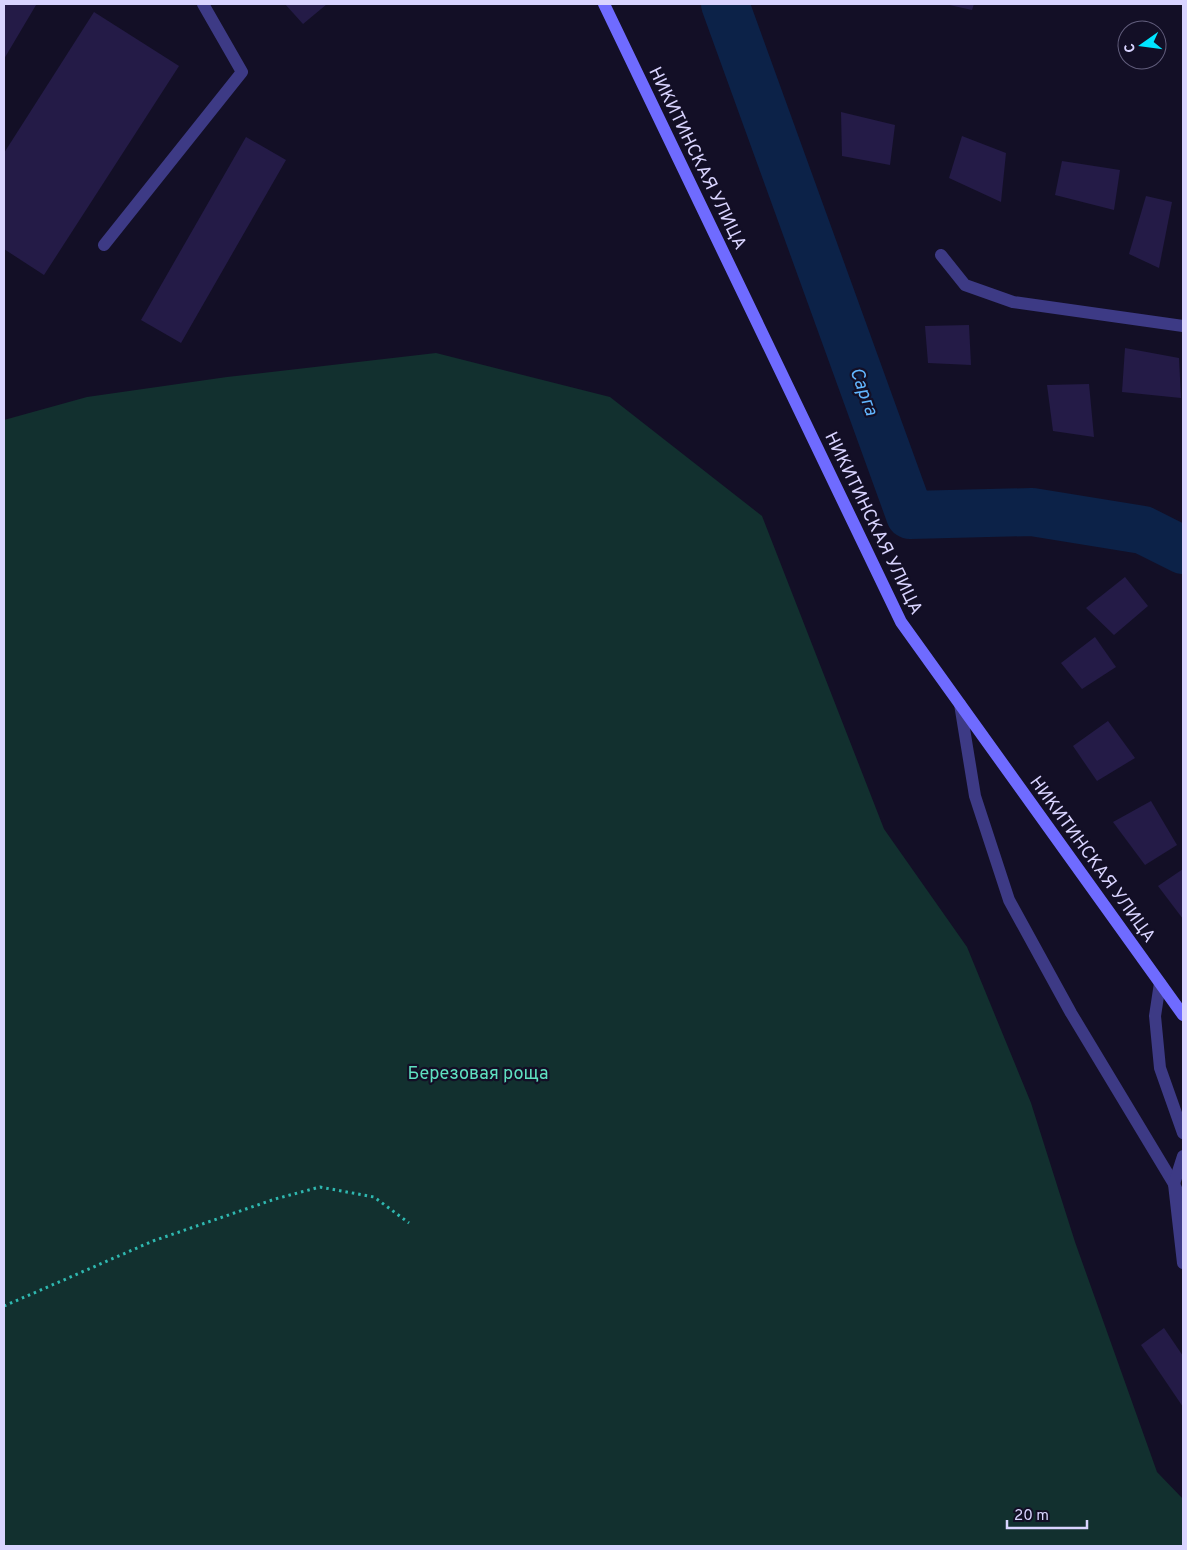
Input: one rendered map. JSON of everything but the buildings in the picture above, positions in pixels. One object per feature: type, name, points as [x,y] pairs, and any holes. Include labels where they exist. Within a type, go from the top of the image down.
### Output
[{"type":"street","name":"НИКИТИНСКАЯ УЛИЦА","points":[[604,4],[901,622],[1183,1015]]},
{"type":"lane","points":[[104,245],[242,72],[202,4]]},
{"type":"lane","points":[[941,255],[964,285],[1013,302],[1183,326]]},
{"type":"lane","points":[[960,704],[975,796],[1010,900],[1071,1013],[1174,1184],[1183,1204]]},
{"type":"lane","points":[[1160,983],[1155,1016],[1160,1068],[1183,1133]]},
{"type":"lane","points":[[1183,1156],[1174,1184],[1183,1263]]},
{"type":"path","points":[[4,1306],[153,1241],[275,1199],[320,1187],[374,1197],[409,1222]]},
{"type":"green space","name":"Березовая роща","points":[[436,353],[610,397],[762,516],[884,829],[967,947],[1031,1103],[1075,1242],[1157,1472],[1183,1499],[1183,1546],[4,1546],[4,420],[87,397],[227,377]]},
{"type":"waterway","name":"Сарга","points":[[725,4],[910,515],[1032,512],[1143,530],[1183,550]]}]
